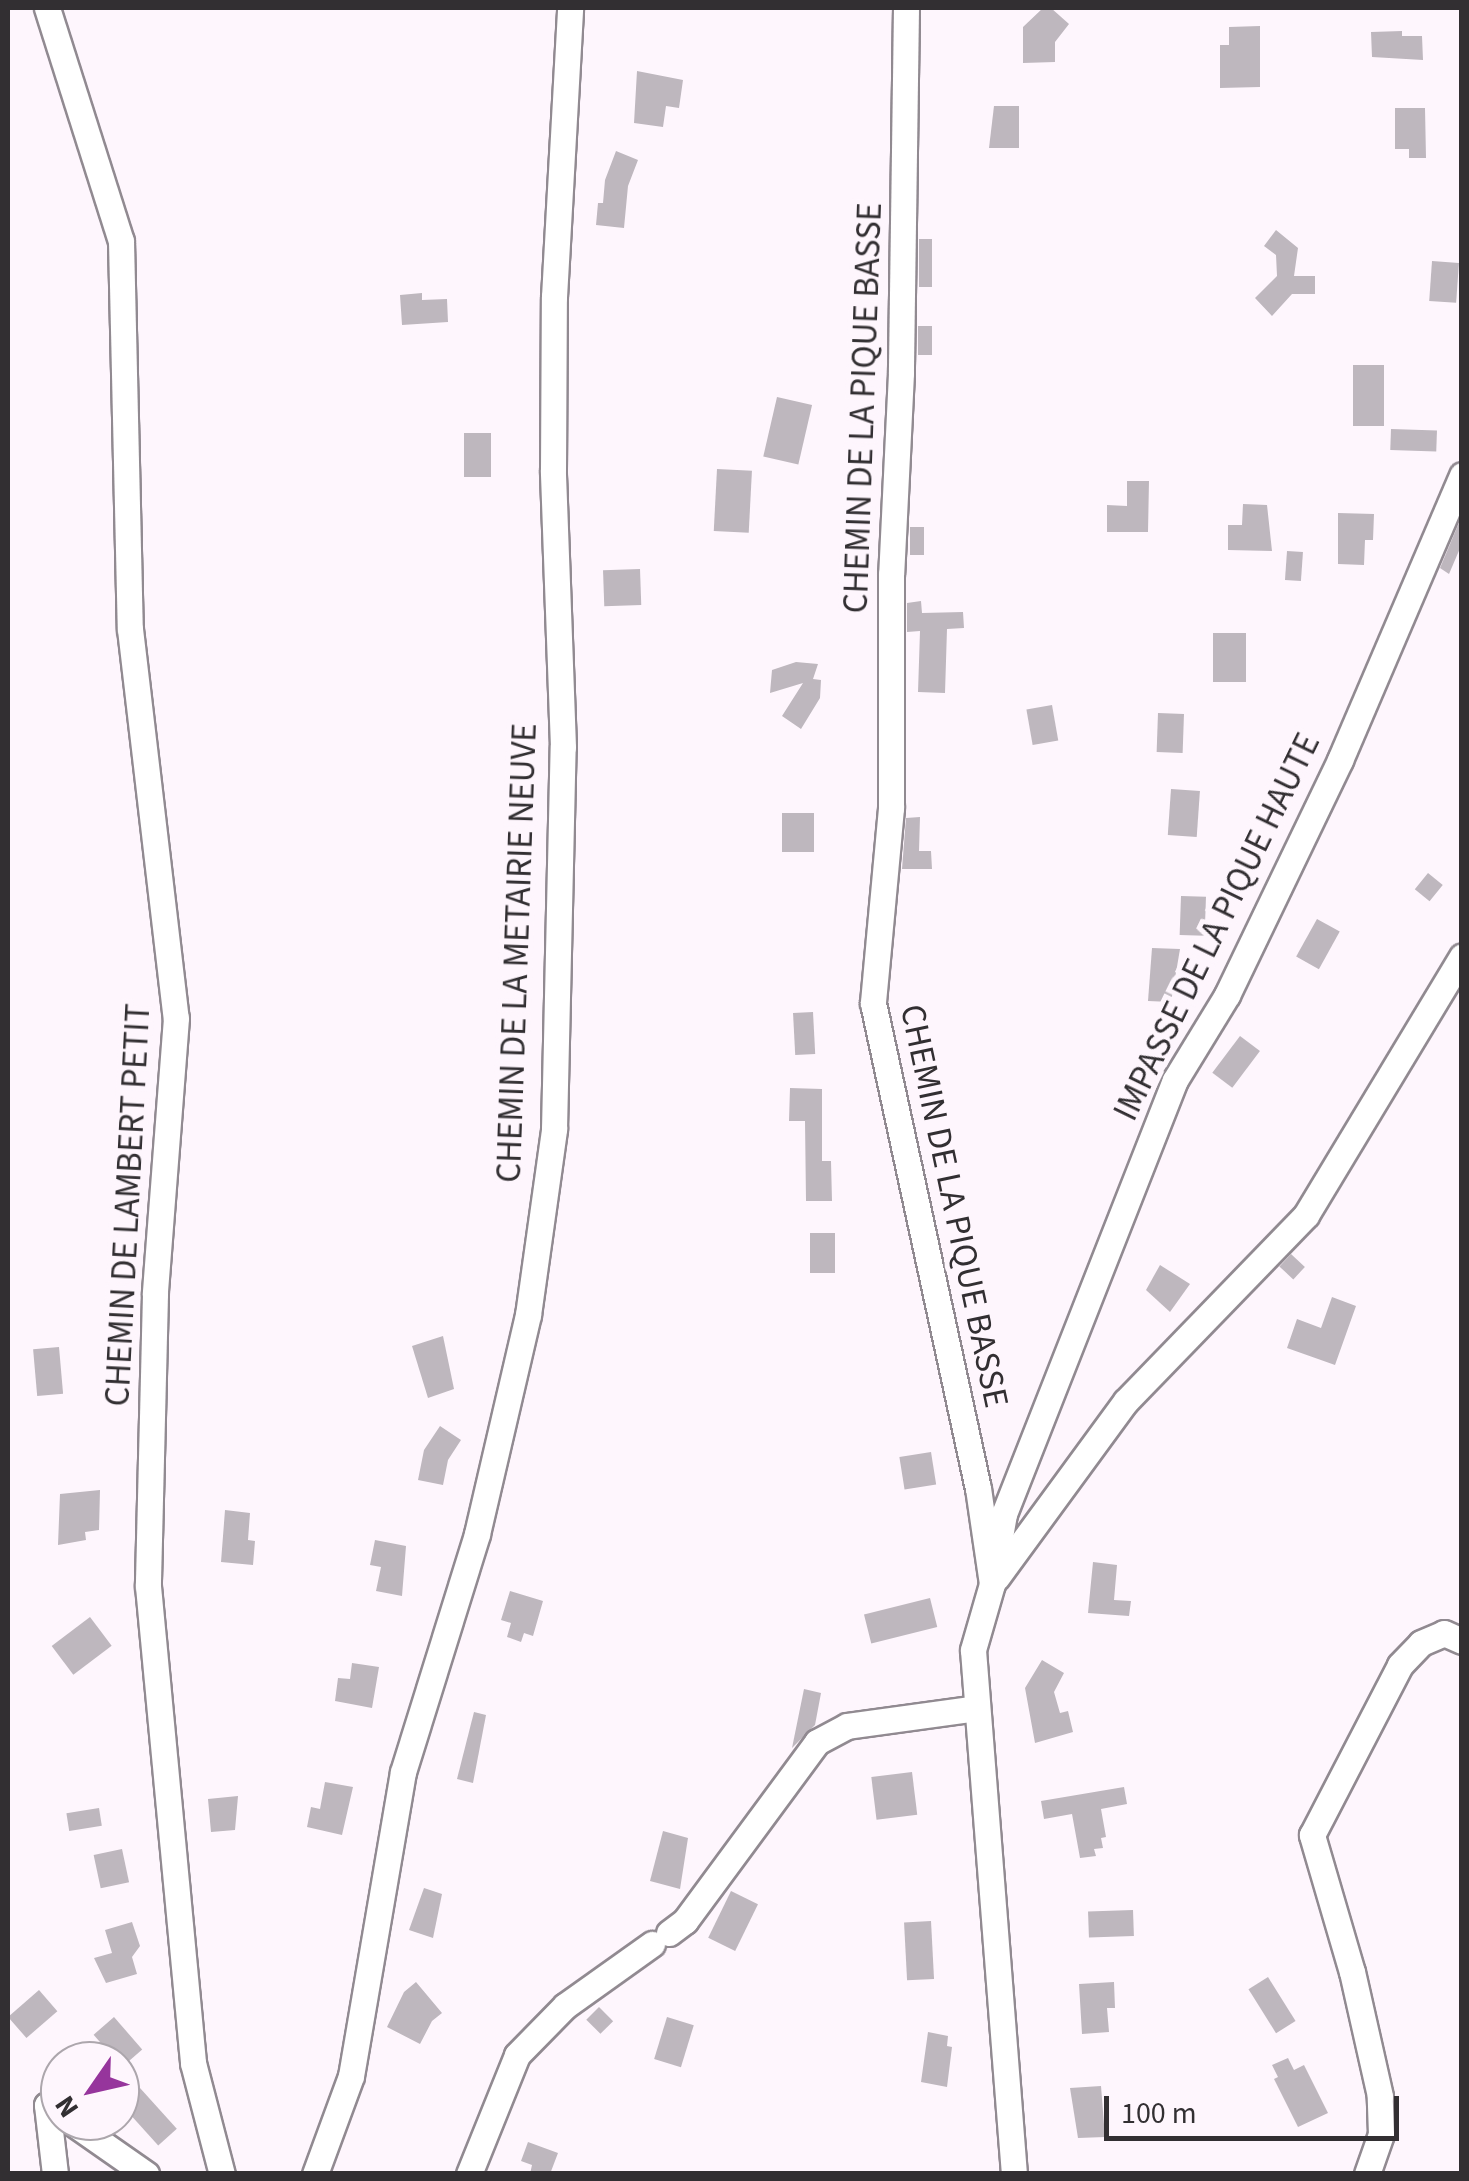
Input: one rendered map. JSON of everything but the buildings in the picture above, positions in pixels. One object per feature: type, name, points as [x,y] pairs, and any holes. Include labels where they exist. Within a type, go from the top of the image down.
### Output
[{"type":"street","name":"CHEMIN DE LAMBERT PETIT","points":[[46,8],[120,241],[130,629],[176,1018],[155,1294],[148,1586],[193,2063],[222,2174]]},
{"type":"street","name":"CHEMIN DE LA METAIRIE NEUVE","points":[[315,2174],[351,2076],[403,1772],[478,1534],[528,1314],[554,1129],[562,747],[553,470],[554,297],[570,8]]},
{"type":"street","name":"CHEMIN DE LA PIQUE BASSE","points":[[906,8],[902,354],[891,574],[892,808],[873,1002],[978,1488],[992,1584],[972,1650],[1014,2174]]},
{"type":"street","name":"IMPASSE DE LA PIQUE HAUTE","points":[[992,1584],[1004,1514],[1175,1080],[1226,995],[1340,760],[1462,476]]},
{"type":"street","points":[[992,1584],[1126,1400],[1306,1214],[1462,956]]},
{"type":"street","points":[[1367,2174],[1381,2134],[1380,2096],[1352,1972],[1312,1836],[1400,1665],[1421,1643],[1444,1633],[1462,1641]]},
{"type":"street","points":[[469,2174],[517,2055],[564,2006],[685,1921],[817,1742],[847,1726],[977,1708]]},
{"type":"street","points":[[51,2141],[55,2174]]},
{"type":"street","points":[[99,2141],[146,2174]]}]
